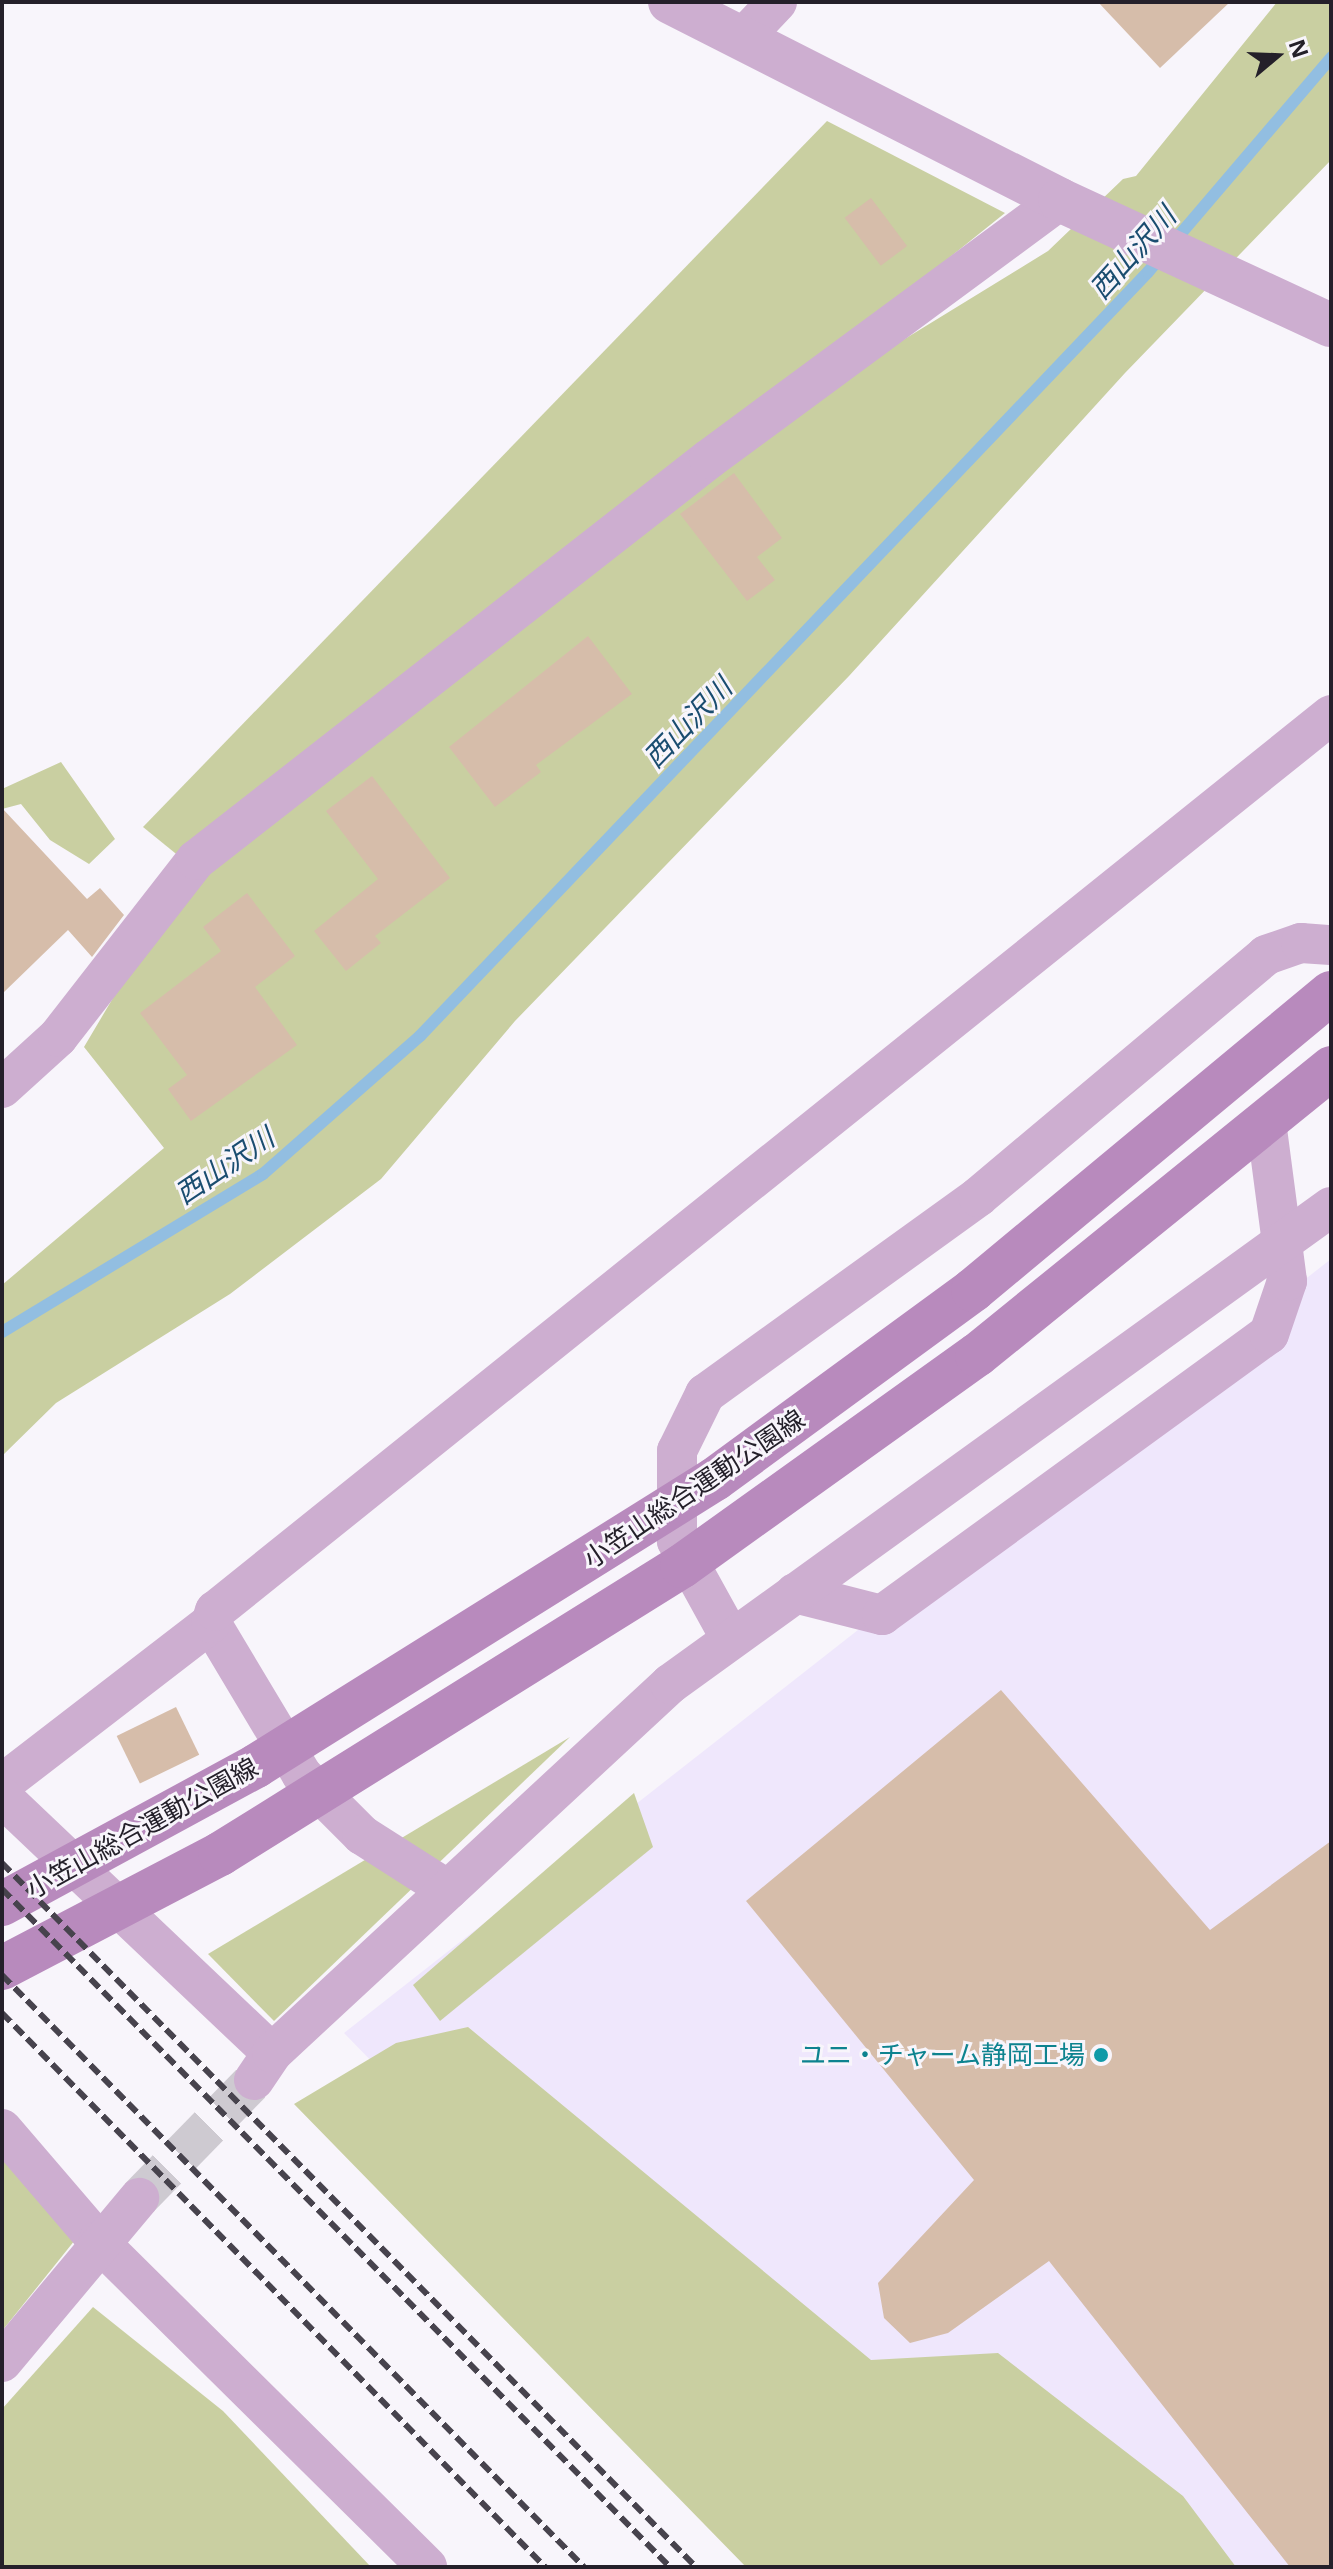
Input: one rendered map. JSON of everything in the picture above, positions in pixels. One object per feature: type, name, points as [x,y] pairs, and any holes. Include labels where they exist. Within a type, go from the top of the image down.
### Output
[{"type":"main road","name":"小笠山総合運動公園線","points":[[2,1904],[256,1766],[547,1589],[741,1460],[1112,1180],[1331,993]]},
{"type":"main road","name":"小笠山総合運動公園線","points":[[2,1968],[220,1854],[682,1566],[977,1355],[1331,1068]]},
{"type":"street","points":[[670,2],[1060,200],[1192,264],[1331,325]]},
{"type":"street","points":[[742,39],[777,2]]},
{"type":"street","points":[[2,1088],[58,1037],[196,860],[709,459],[1060,200]]},
{"type":"street","points":[[2,1784],[211,1623],[215,1611],[1331,715]]},
{"type":"street","points":[[731,1639],[677,1541],[677,1451],[705,1394],[978,1197],[1266,955],[1301,943],[1331,945]]},
{"type":"street","points":[[795,1593],[882,1615],[1269,1334],[1287,1281],[1266,1121]]},
{"type":"street","points":[[2,1797],[263,2066],[670,1684],[1331,1207]]},
{"type":"street","points":[[211,1623],[302,1775],[362,1835],[448,1890]]},
{"type":"street","points":[[2,2129],[98,2241],[427,2567]]},
{"type":"street","points":[[2,2362],[98,2241],[139,2198]]},
{"type":"shaded area","points":[[1331,1259],[1331,2567],[865,2567],[344,2033]]},
{"type":"green space","points":[[1277,2],[1331,2],[1331,160],[1125,373],[849,676],[515,1021],[381,1179],[230,1294],[56,1403],[2,1456],[2,1285],[164,1148],[84,1047],[187,873],[709,459],[1048,251],[1123,179],[1136,176]]},
{"type":"green space","points":[[827,121],[1005,213],[191,866],[143,827]]},
{"type":"green space","points":[[61,762],[115,839],[89,864],[50,840],[21,804],[2,809],[2,789]]},
{"type":"green space","points":[[570,1737],[274,2021],[208,1954]]},
{"type":"green space","points":[[634,1793],[653,1847],[440,2021],[413,1985]]},
{"type":"green space","points":[[468,2027],[871,2360],[998,2353],[1183,2496],[1236,2567],[746,2567],[294,2104],[396,2043]]},
{"type":"green space","points":[[2,2154],[75,2240],[2,2331]]},
{"type":"green space","points":[[93,2307],[223,2411],[371,2567],[2,2567],[2,2409]]},
{"type":"building","points":[[1098,2],[1230,2],[1160,68]]},
{"type":"building","points":[[871,198],[907,246],[881,266],[845,218]]},
{"type":"building","points":[[734,473],[782,538],[757,557],[775,580],[747,601],[680,514]]},
{"type":"building","points":[[588,636],[632,694],[536,765],[541,772],[495,807],[449,747]]},
{"type":"building","points":[[372,776],[450,878],[375,936],[381,943],[346,971],[314,931],[378,879],[326,811]]},
{"type":"building","points":[[2,808],[87,899],[100,888],[124,915],[92,957],[68,930],[2,994]]},
{"type":"building","points":[[247,893],[295,956],[255,987],[297,1045],[191,1121],[168,1089],[187,1075],[140,1013],[221,951],[203,927]]},
{"type":"building","name":"ユニ・チャーム静岡工場","points":[[1001,1690],[1210,1930],[1331,1841],[1331,2567],[1290,2567],[1049,2261],[948,2333],[910,2343],[884,2318],[878,2283],[974,2180],[746,1901]]},
{"type":"building","points":[[176,1707],[199,1755],[140,1784],[117,1736]]},
{"type":"waterway","name":"西山沢川","points":[[2,1332],[263,1174],[420,1036],[1148,272],[1331,58]]},
{"type":"tunnel","points":[[139,2198],[254,2080]]},
{"type":"railway","points":[[2,1863],[696,2567]]},
{"type":"railway","points":[[2,1889],[670,2567]]},
{"type":"railway","points":[[2,1975],[584,2567]]},
{"type":"railway","points":[[2,2013],[545,2567]]},
{"type":"place","name":"ユニ・チャーム静岡工場","points":[[1101,2055]]}]
